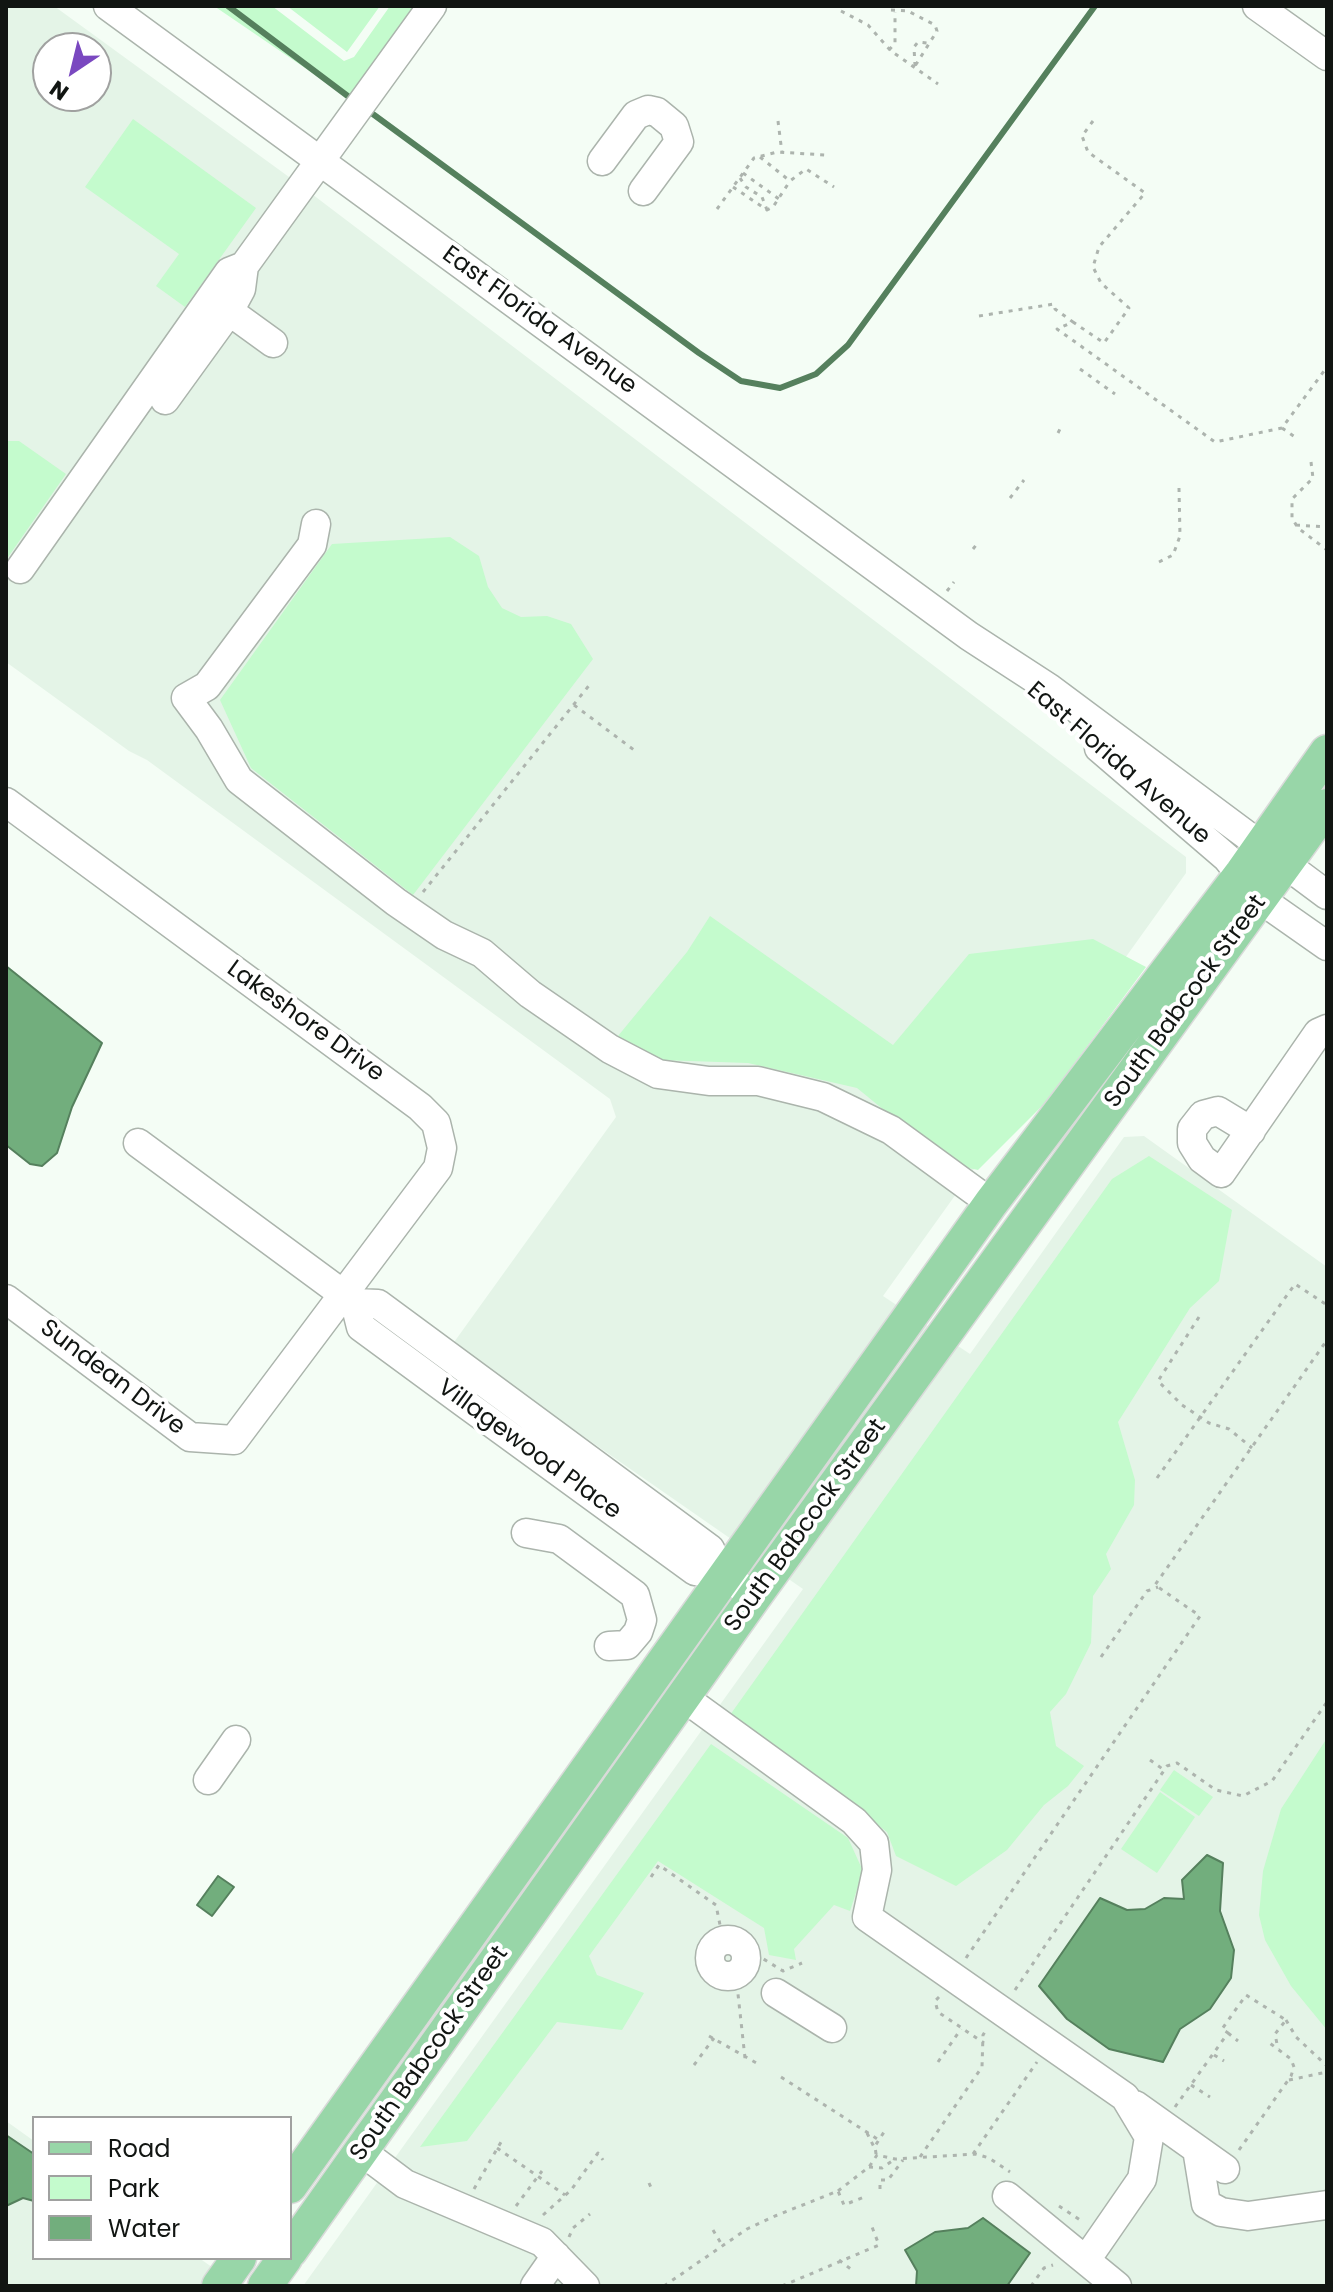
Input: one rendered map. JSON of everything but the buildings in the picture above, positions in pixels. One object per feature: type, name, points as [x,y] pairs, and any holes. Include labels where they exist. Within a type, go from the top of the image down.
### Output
[{"type":"main road","name":"South Babcock Street","points":[[292,2248],[754,1597],[1261,871],[1327,752]]},
{"type":"main road","name":"South Babcock Street","points":[[292,2183],[381,2051],[991,1203],[1261,871],[1327,806]]},
{"type":"main road","points":[[219,2286],[238,2260]]},
{"type":"main road","points":[[265,2286],[284,2260]]},
{"type":"street","name":"East Florida Avenue","points":[[108,6],[969,636],[1261,871]]},
{"type":"street","points":[[20,569],[220,304],[241,289],[244,266],[432,6]]},
{"type":"street","points":[[1257,6],[1327,56]]},
{"type":"street","points":[[602,161],[636,115],[648,110],[657,112],[674,126],[679,142],[643,191]]},
{"type":"street","points":[[220,304],[273,343]]},
{"type":"street","points":[[165,400],[220,304]]},
{"type":"street","points":[[316,524],[312,545],[207,686],[186,698],[209,729],[239,780],[407,909],[444,935],[482,953],[530,994],[610,1049],[658,1074],[709,1081],[758,1081],[823,1097],[891,1130],[991,1203]]},
{"type":"street","name":"Lakeshore Drive","points":[[6,802],[420,1107],[436,1123],[442,1148],[438,1168],[350,1300]]},
{"type":"street","points":[[1261,871],[1327,895]]},
{"type":"street","points":[[1261,871],[1327,946]]},
{"type":"street","points":[[1251,1131],[1318,1033],[1327,1029]]},
{"type":"street","name":"Villagewood Place","points":[[138,1143],[350,1300],[361,1327],[471,1391],[695,1571],[724,1574],[754,1597]]},
{"type":"street","name":"Sundean Drive","points":[[6,1299],[190,1437],[234,1440],[350,1300]]},
{"type":"street","points":[[526,1533],[559,1539],[635,1595],[642,1620],[638,1632],[627,1645],[609,1646]]},
{"type":"street","points":[[683,1697],[854,1821],[874,1843],[877,1870],[867,1917],[1225,2169]]},
{"type":"street","points":[[208,1780],[236,1740]]},
{"type":"street","points":[[744,1967],[832,2028]]},
{"type":"street","points":[[1086,2260],[1142,2179],[1149,2137],[1125,2097]]},
{"type":"street","points":[[1197,2149],[1206,2204],[1221,2212],[1248,2216],[1327,2205]]},
{"type":"street","points":[[361,2151],[405,2184],[542,2242],[585,2286]]},
{"type":"street","points":[[1010,2185],[1117,2286]]},
{"type":"street","points":[[535,2286],[556,2256]]},
{"type":"path","points":[[841,11],[868,25],[889,50],[938,84]]},
{"type":"path","points":[[889,50],[895,43],[893,11],[908,11],[935,25],[937,31],[915,66]]},
{"type":"path","points":[[915,66],[914,47],[918,42],[927,43]]},
{"type":"path","points":[[778,121],[782,153]]},
{"type":"path","points":[[979,316],[1054,304],[1055,309],[1104,343],[1129,308],[1101,283],[1093,267],[1099,247],[1145,193],[1088,152],[1082,136],[1093,121]]},
{"type":"path","points":[[717,209],[754,158],[782,153],[825,155]]},
{"type":"path","points":[[760,157],[790,181]]},
{"type":"path","points":[[767,210],[779,199],[790,181],[806,169],[834,187]]},
{"type":"path","points":[[741,175],[779,199]]},
{"type":"path","points":[[741,175],[746,187],[762,197],[767,210]]},
{"type":"path","points":[[733,187],[767,210]]},
{"type":"path","points":[[1073,322],[1057,329],[1215,442],[1282,428],[1327,367]]},
{"type":"path","points":[[1080,369],[1115,394]]},
{"type":"path","points":[[1282,428],[1298,439]]},
{"type":"path","points":[[1311,462],[1313,478],[1298,492],[1290,506],[1296,525],[1327,550]]},
{"type":"path","points":[[1010,498],[1024,480]]},
{"type":"path","points":[[1159,562],[1173,555],[1180,536],[1179,488]]},
{"type":"path","points":[[1296,525],[1327,527]]},
{"type":"path","points":[[973,549],[977,544]]},
{"type":"path","points":[[407,909],[445,869],[591,683]]},
{"type":"path","points":[[574,705],[638,753]]},
{"type":"path","points":[[1157,1478],[1295,1284],[1327,1305]]},
{"type":"path","points":[[1199,1317],[1158,1381],[1174,1399],[1229,1429],[1252,1448]]},
{"type":"path","points":[[959,1967],[1200,1616],[1155,1585],[1327,1340]]},
{"type":"path","points":[[1101,1657],[1147,1591],[1158,1587]]},
{"type":"path","points":[[1012,1994],[1164,1770],[1177,1763],[1216,1790],[1243,1796],[1272,1781],[1327,1702]]},
{"type":"path","points":[[1150,1760],[1164,1770]]},
{"type":"path","points":[[651,1877],[659,1865],[716,1905],[721,1930]]},
{"type":"path","points":[[745,2058],[737,1985],[720,1987],[701,1969],[700,1950],[712,1935],[721,1930],[743,1936],[757,1955],[783,1971],[802,1963]]},
{"type":"path","points":[[941,1994],[935,2001],[938,2012],[984,2043]]},
{"type":"path","points":[[1238,2041],[1222,2029],[1246,1995],[1286,2020],[1296,2037],[1327,2066]]},
{"type":"path","points":[[1278,2049],[1275,2034],[1286,2020]]},
{"type":"path","points":[[920,2157],[982,2067],[983,2035],[992,2022]]},
{"type":"path","points":[[938,2062],[962,2028]]},
{"type":"path","points":[[1169,2115],[1228,2033]]},
{"type":"path","points":[[694,2065],[711,2037],[760,2065]]},
{"type":"path","points":[[1225,2169],[1289,2080],[1294,2067],[1291,2059],[1267,2041]]},
{"type":"path","points":[[1213,2054],[1224,2061]]},
{"type":"path","points":[[973,2154],[1042,2055]]},
{"type":"path","points":[[1289,2080],[1327,2072]]},
{"type":"path","points":[[781,2077],[879,2140]]},
{"type":"path","points":[[1191,2085],[1210,2097]]},
{"type":"path","points":[[867,2132],[876,2153],[895,2159],[973,2154],[989,2158],[1010,2185]]},
{"type":"path","points":[[664,2286],[722,2245],[775,2216],[838,2191],[869,2167],[884,2132]]},
{"type":"path","points":[[471,2196],[501,2142]]},
{"type":"path","points":[[497,2148],[565,2195]]},
{"type":"path","points":[[541,2217],[565,2195],[598,2153],[603,2160]]},
{"type":"path","points":[[869,2167],[882,2168],[895,2159]]},
{"type":"path","points":[[880,2189],[880,2180],[888,2180],[904,2159]]},
{"type":"path","points":[[511,2213],[542,2171]]},
{"type":"path","points":[[649,2183],[653,2192]]},
{"type":"path","points":[[838,2191],[844,2205],[864,2197]]},
{"type":"path","points":[[1048,2198],[1084,2223]]},
{"type":"path","points":[[782,2286],[879,2245],[872,2227]]},
{"type":"path","points":[[713,2230],[722,2245]]},
{"type":"path","points":[[839,2260],[852,2270]]},
{"type":"path","points":[[1031,2286],[1044,2268],[1056,2264]]},
{"type":"shaded area","points":[[6,6],[54,6],[90,32],[32,32],[32,112],[112,112],[112,48],[300,185],[1186,857],[1186,873],[883,1296],[970,1354],[1124,1137],[1144,1136],[1327,1267],[1327,2286],[303,2286],[803,1589],[452,1345],[616,1117],[610,1099],[147,760],[129,751],[6,662]]},
{"type":"shaded area","points":[[6,2121],[32,2140],[32,2260],[202,2260],[239,2286],[6,2286]]},
{"type":"green space","points":[[214,6],[272,6],[344,61],[354,57],[390,6],[421,6],[352,100]]},
{"type":"green space","points":[[287,6],[380,6],[347,52]]},
{"type":"green space","points":[[133,119],[256,208],[185,307],[156,286],[179,254],[85,187]]},
{"type":"green space","points":[[6,441],[19,441],[66,474],[6,560]]},
{"type":"green space","points":[[450,537],[479,556],[488,587],[502,608],[521,617],[547,616],[571,624],[593,659],[413,895],[251,768],[220,700],[332,544]]},
{"type":"green space","points":[[710,916],[893,1045],[969,954],[1093,939],[1146,967],[1045,1103],[978,1170],[950,1164],[857,1088],[748,1063],[660,1060],[618,1036],[687,952]]},
{"type":"green space","points":[[1149,1156],[1232,1210],[1219,1281],[1190,1308],[1118,1422],[1135,1480],[1134,1505],[1106,1554],[1111,1569],[1093,1596],[1091,1643],[1066,1694],[1050,1712],[1056,1746],[1084,1766],[1068,1786],[1044,1805],[1007,1850],[956,1886],[896,1856],[887,1832],[730,1715],[1112,1179]]},
{"type":"green space","points":[[1327,1738],[1327,2030],[1291,1986],[1265,1940],[1259,1915],[1263,1871],[1281,1809]]},
{"type":"green space","points":[[711,1744],[848,1838],[863,1871],[850,1911],[834,1905],[794,1949],[796,1960],[769,1955],[764,1928],[658,1861],[589,1956],[597,1975],[644,1993],[622,2030],[557,2022],[467,2141],[420,2147]]},
{"type":"green space","points":[[1174,1770],[1213,1797],[1199,1816],[1160,1790]]},
{"type":"green space","points":[[1160,1792],[1195,1817],[1157,1873],[1121,1849]]},
{"type":"water","points":[[6,966],[102,1043],[72,1107],[57,1153],[42,1166],[30,1164],[6,1145]]},
{"type":"water","points":[[1207,1855],[1223,1863],[1220,1911],[1234,1950],[1231,1978],[1210,2009],[1180,2029],[1163,2062],[1109,2049],[1067,2019],[1039,1986],[1100,1898],[1127,1910],[1145,1909],[1164,1898],[1184,1899],[1182,1880]]},
{"type":"water","points":[[218,1876],[234,1887],[212,1916],[197,1905]]},
{"type":"water","points":[[6,2135],[32,2153],[32,2200],[23,2198],[6,2206]]},
{"type":"water","points":[[983,2218],[1030,2253],[1007,2286],[916,2286],[917,2271],[905,2250],[935,2232],[968,2228]]},
{"type":"waterway","points":[[228,6],[353,100]]},
{"type":"waterway","points":[[366,109],[699,353],[741,381],[780,388],[816,374],[848,345],[1095,6]]}]
